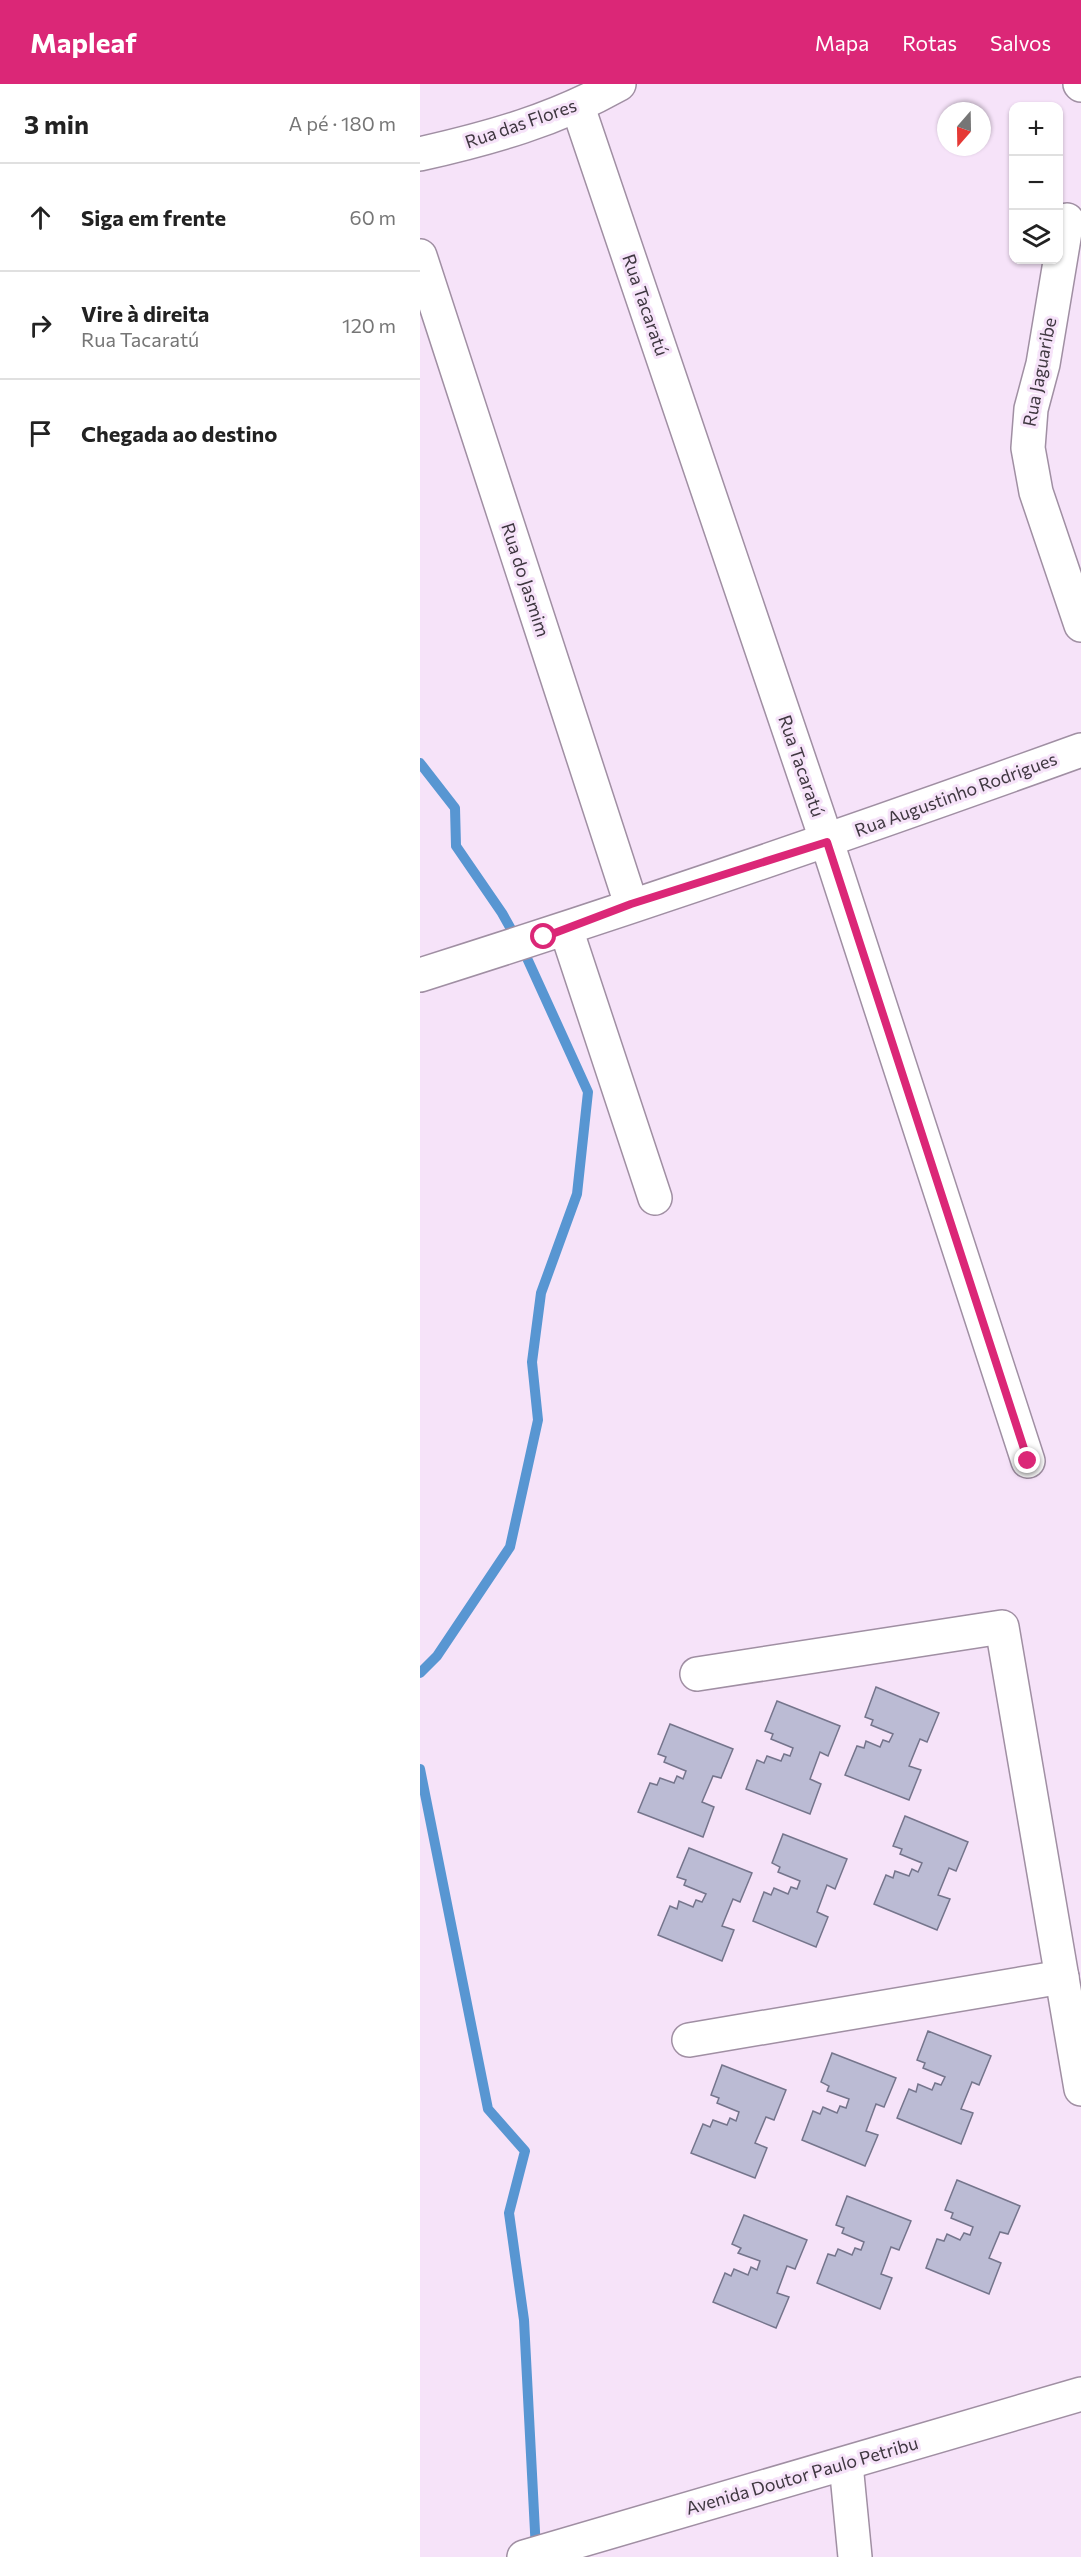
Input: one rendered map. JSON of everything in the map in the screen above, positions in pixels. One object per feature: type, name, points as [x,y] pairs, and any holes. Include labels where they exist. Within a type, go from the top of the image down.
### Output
[{"type":"street","name":"Rua das Flores","points":[[420,154],[499,136],[578,107],[619,84]]},
{"type":"street","name":"Rua Tacaratú","points":[[578,107],[827,842],[1028,1461]]},
{"type":"street","name":"Rua Jaguaribe","points":[[1067,220],[1043,364],[1031,409],[1028,447],[1036,492],[1081,624]]},
{"type":"street","name":"Rua do Jasmim","points":[[420,256],[631,904]]},
{"type":"street","name":"Rua Augustinho Rodrigues","points":[[423,974],[555,933],[631,904],[827,842],[1081,750]]},
{"type":"street","points":[[555,933],[655,1198]]},
{"type":"street","points":[[697,1674],[1002,1627],[1081,2089]]},
{"type":"street","points":[[690,2040],[1062,1977]]},
{"type":"street","name":"Avenida Doutor Paulo Petribu","points":[[524,2557],[1081,2394]]},
{"type":"street","points":[[846,2464],[855,2557]]},
{"type":"building","points":[[876,1687],[939,1713],[927,1742],[920,1739],[909,1766],[921,1770],[909,1800],[845,1775],[857,1746],[864,1748],[866,1741],[880,1747],[883,1740],[889,1742],[893,1734],[871,1725],[873,1720],[865,1717]]},
{"type":"building","points":[[777,1701],[840,1726],[828,1756],[820,1752],[810,1779],[821,1784],[810,1814],[746,1789],[757,1760],[764,1763],[767,1756],[781,1761],[784,1754],[790,1756],[793,1748],[771,1739],[773,1734],[765,1731]]},
{"type":"building","points":[[670,1724],[733,1749],[721,1778],[713,1776],[702,1802],[714,1807],[703,1837],[638,1812],[650,1783],[657,1785],[660,1778],[674,1783],[677,1776],[683,1779],[686,1771],[664,1762],[666,1757],[658,1754]]},
{"type":"building","points":[[905,1816],[968,1842],[956,1871],[949,1868],[938,1895],[950,1899],[937,1930],[874,1904],[886,1875],[893,1878],[895,1871],[909,1876],[912,1869],[918,1872],[922,1863],[900,1854],[902,1849],[893,1846]]},
{"type":"building","points":[[783,1834],[847,1859],[835,1889],[827,1885],[817,1912],[828,1917],[816,1947],[753,1921],[764,1892],[771,1895],[774,1888],[788,1894],[791,1887],[797,1889],[800,1881],[778,1872],[780,1867],[772,1863]]},
{"type":"building","points":[[689,1848],[752,1873],[740,1902],[733,1899],[722,1926],[734,1930],[722,1961],[658,1935],[670,1906],[677,1909],[679,1901],[693,1907],[696,1900],[702,1902],[706,1894],[684,1885],[686,1880],[677,1877]]},
{"type":"building","points":[[928,2031],[991,2056],[979,2085],[972,2082],[961,2109],[973,2113],[961,2144],[897,2118],[909,2089],[916,2092],[918,2084],[932,2090],[935,2083],[941,2085],[945,2077],[923,2068],[925,2063],[917,2060]]},
{"type":"building","points":[[832,2053],[896,2078],[884,2107],[876,2104],[866,2131],[878,2135],[865,2166],[802,2140],[813,2111],[820,2114],[823,2107],[837,2113],[840,2106],[846,2108],[849,2099],[827,2091],[829,2086],[821,2082]]},
{"type":"building","points":[[722,2065],[786,2090],[774,2120],[766,2117],[755,2143],[767,2148],[755,2178],[691,2153],[703,2124],[710,2127],[713,2120],[727,2125],[730,2118],[736,2121],[739,2112],[717,2103],[719,2098],[711,2095]]},
{"type":"building","points":[[957,2180],[1020,2206],[1008,2234],[1000,2232],[989,2258],[1001,2263],[989,2294],[926,2268],[937,2239],[944,2241],[947,2234],[960,2240],[964,2233],[970,2235],[973,2227],[951,2218],[953,2213],[945,2210]]},
{"type":"building","points":[[847,2196],[911,2221],[899,2250],[891,2247],[881,2274],[892,2278],[880,2309],[817,2283],[828,2254],[835,2256],[838,2249],[852,2255],[855,2248],[861,2250],[864,2242],[842,2233],[844,2228],[836,2225]]},
{"type":"building","points":[[744,2215],[807,2240],[795,2269],[787,2266],[777,2293],[789,2297],[776,2328],[713,2302],[725,2273],[731,2276],[734,2269],[748,2275],[751,2267],[757,2270],[760,2261],[738,2253],[741,2248],[732,2244]]},
{"type":"waterway","points":[[420,763],[455,808],[456,846],[502,913],[526,956],[588,1092],[577,1194],[541,1293],[532,1362],[538,1420],[510,1547],[437,1656],[420,1673]]},
{"type":"waterway","points":[[420,1769],[488,2109],[525,2151],[509,2213],[524,2320],[536,2551]]},
{"type":"route","points":[[544,937],[631,904],[827,842],[1028,1461]]}]
